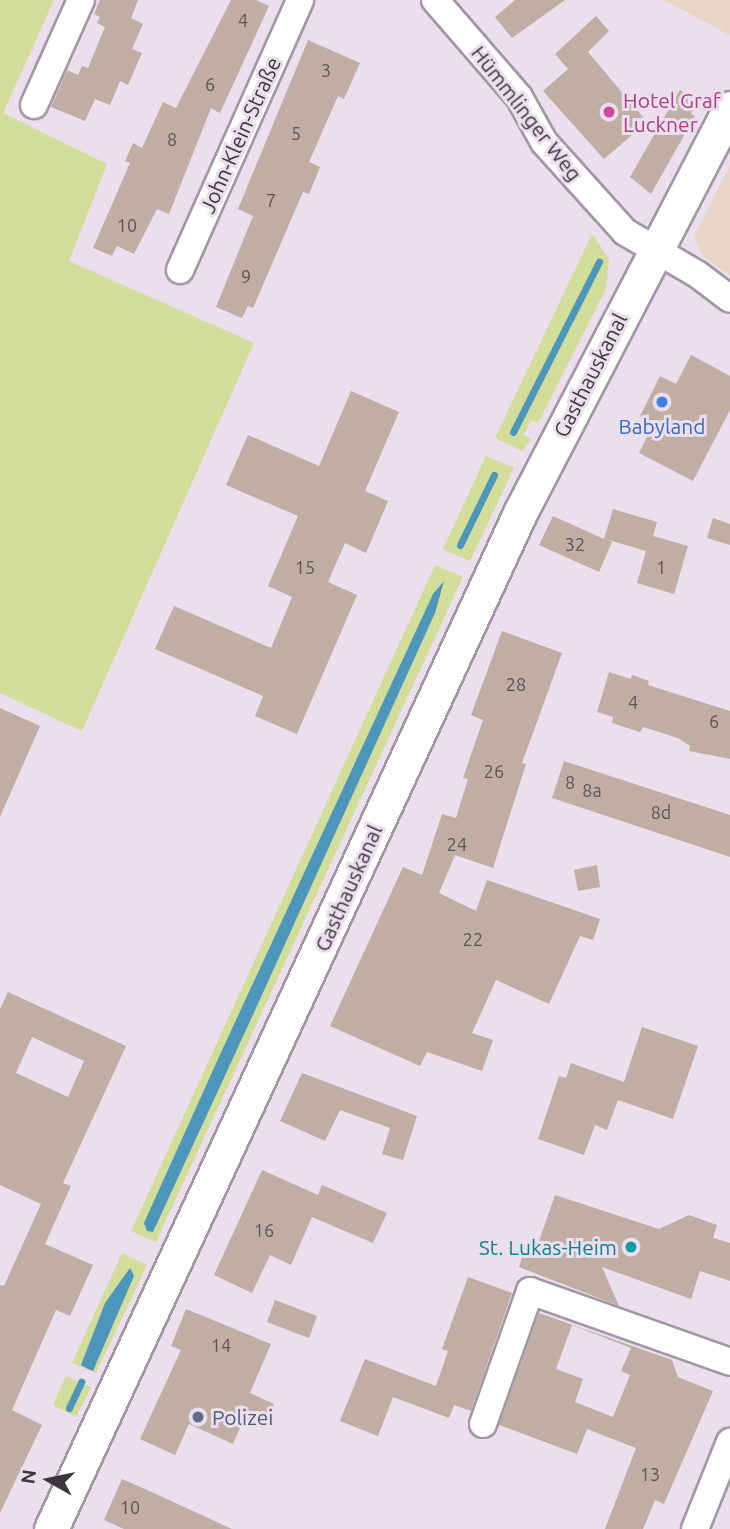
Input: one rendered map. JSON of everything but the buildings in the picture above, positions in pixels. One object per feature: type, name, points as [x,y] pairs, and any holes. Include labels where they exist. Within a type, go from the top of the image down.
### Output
[{"type":"street","points":[[34,105],[81,0]]},
{"type":"street","name":"John-Klein-Straße","points":[[180,270],[300,0]]},
{"type":"street","name":"Hümmlinger Weg","points":[[435,0],[519,97],[544,142],[625,232],[698,274],[730,299]]},
{"type":"street","name":"Gasthauskanal","points":[[51,1529],[520,513],[730,108]]},
{"type":"street","points":[[482,1423],[530,1292],[730,1363]]},
{"type":"street","points":[[695,1529],[730,1442]]},
{"type":"shaded area","points":[[664,0],[730,0],[730,35]]},
{"type":"shaded area","points":[[730,165],[730,275],[704,257],[694,237]]},
{"type":"green space","points":[[0,0],[54,0],[3,113],[107,164],[69,261],[254,343],[82,731],[0,693]]},
{"type":"green space","points":[[592,234],[609,259],[606,289],[538,423],[531,420],[524,435],[531,439],[522,451],[495,438]]},
{"type":"green space","points":[[486,456],[514,468],[470,561],[443,549]]},
{"type":"green space","points":[[435,565],[463,577],[156,1242],[131,1231]]},
{"type":"green space","points":[[122,1253],[147,1265],[96,1373],[72,1363]]},
{"type":"green space","points":[[66,1376],[91,1387],[76,1417],[53,1405]]},
{"type":"water","points":[[444,581],[435,613],[251,1019],[153,1232],[147,1231],[144,1223],[218,1059],[433,594]]},
{"type":"water","points":[[130,1268],[134,1276],[93,1371],[81,1365],[105,1303]]},
{"type":"waterway","points":[[513,432],[599,262]]},
{"type":"waterway","points":[[460,545],[494,475]]},
{"type":"waterway","points":[[69,1408],[81,1382]]},
{"type":"place","name":"Hotel Graf Luckner","points":[[609,112]]},
{"type":"place","name":"Babyland","points":[[662,402]]},
{"type":"place","name":"St. Lukas-Heim","points":[[631,1247]]},
{"type":"place","name":"Polizei","points":[[198,1417]]}]
